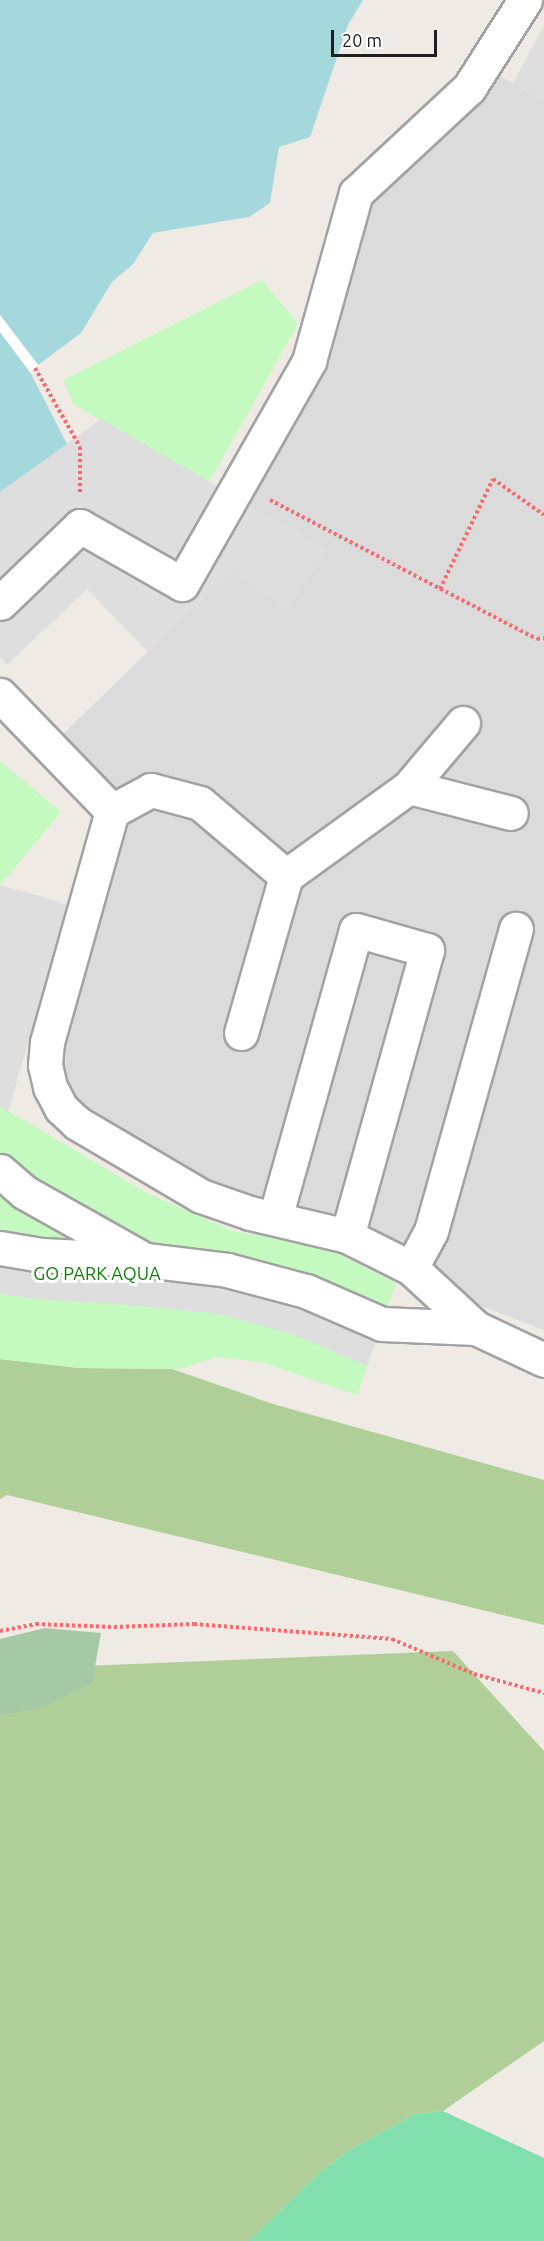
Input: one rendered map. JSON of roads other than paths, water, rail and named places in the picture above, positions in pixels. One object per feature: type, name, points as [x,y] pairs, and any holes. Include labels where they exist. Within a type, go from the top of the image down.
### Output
[{"type":"street","points":[[0,603],[81,526],[182,584],[309,361],[356,193],[469,88],[525,0]]},
{"type":"street","points":[[0,695],[112,811]]},
{"type":"street","points":[[241,1033],[286,876],[410,787],[463,723]]},
{"type":"street","points":[[410,787],[511,813]]},
{"type":"street","points":[[286,876],[200,804],[151,789],[112,811],[47,1042],[45,1065],[50,1087],[61,1108],[77,1123],[201,1196],[250,1213],[347,1236],[411,1268],[476,1328],[544,1360]]},
{"type":"street","points":[[275,1218],[356,930],[427,951],[347,1236]]},
{"type":"street","points":[[411,1268],[431,1231],[516,930]]},
{"type":"street","points":[[0,1171],[24,1192],[146,1260]]},
{"type":"street","points":[[0,1248],[41,1255],[146,1260],[227,1270],[306,1291],[382,1324],[476,1328]]},
{"type":"water","points":[[0,0],[363,0],[348,25],[310,137],[279,147],[270,203],[249,217],[153,233],[133,264],[112,282],[81,333],[38,365],[0,315]]},
{"type":"water","points":[[0,332],[30,372],[67,444],[0,492]]},
{"type":"park label","name":"GO PARK AQUA","points":[[97,1273]]}]
